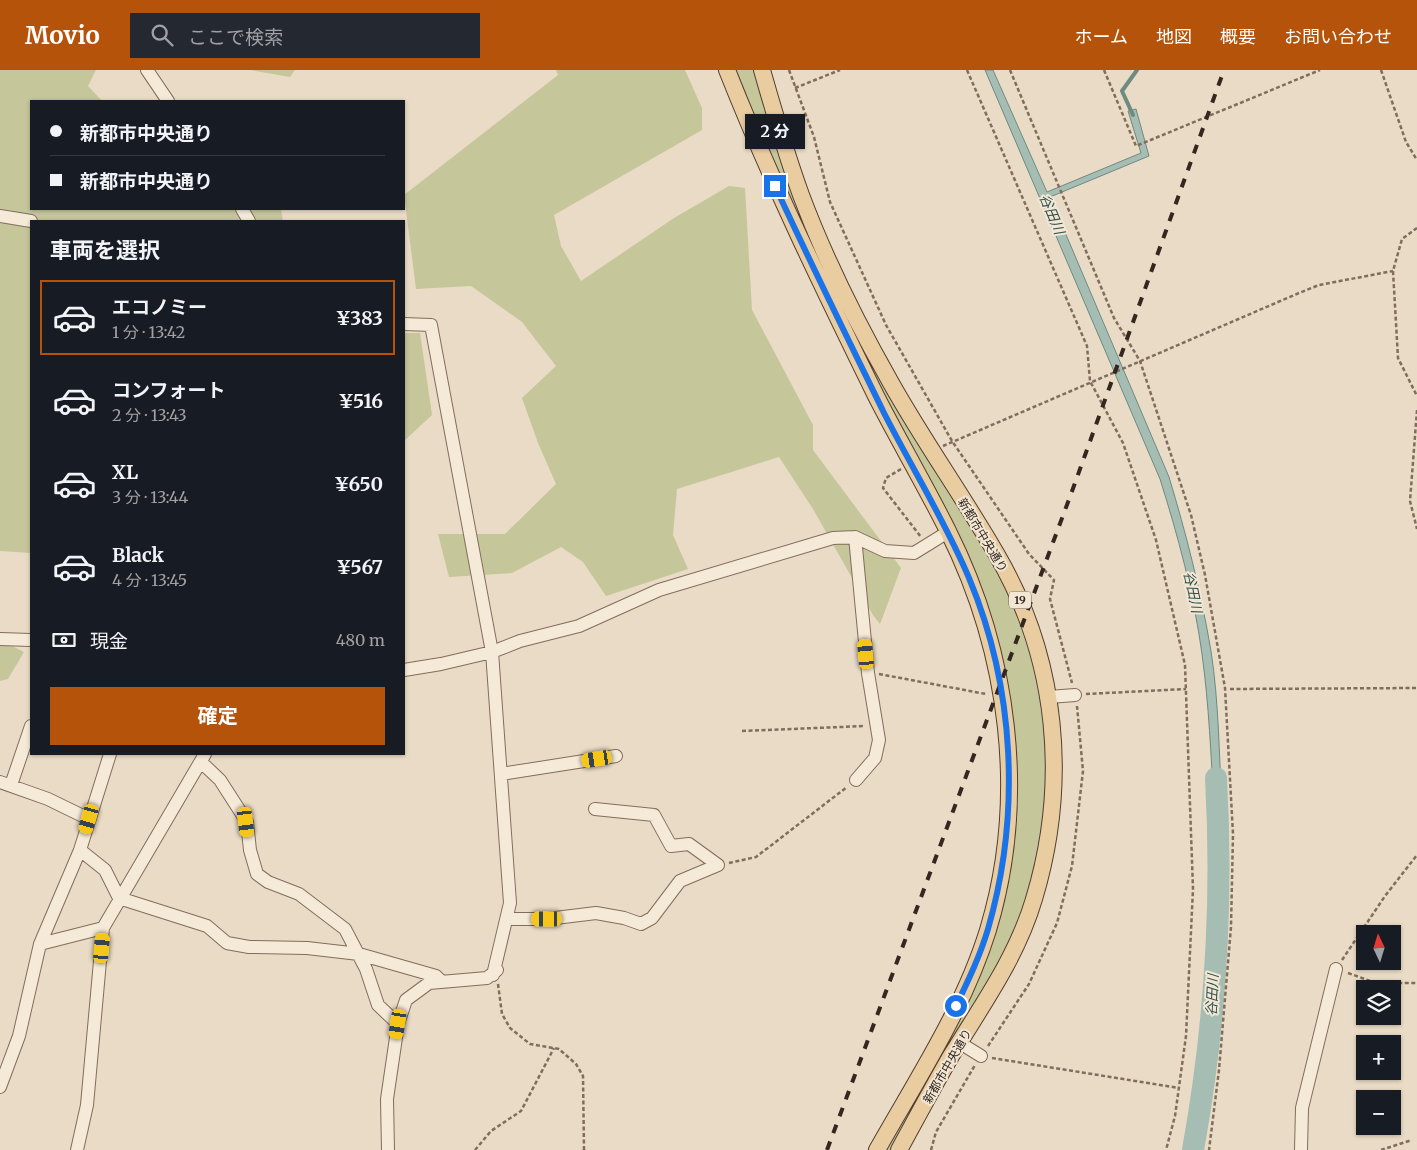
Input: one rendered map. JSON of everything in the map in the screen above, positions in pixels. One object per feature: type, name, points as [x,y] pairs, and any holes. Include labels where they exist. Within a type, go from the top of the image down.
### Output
[{"type":"main road","name":"新都市中央通り","points":[[727,70],[759,151],[825,293],[885,414],[948,532],[970,580],[996,660],[1003,695],[1010,784],[1006,842],[996,899],[988,930],[977,961],[942,1036],[877,1150]]},
{"type":"main road","name":"新都市中央通り","points":[[762,70],[784,146],[821,242],[889,381],[928,447],[998,557],[1020,600],[1037,645],[1049,697],[1055,761],[1053,811],[1043,869],[1033,903],[1013,952],[899,1150]]},
{"type":"street","points":[[147,70],[167,100]]},
{"type":"street","points":[[0,216],[30,221]]},
{"type":"street","points":[[388,1150],[387,1100],[398,1024],[406,1000],[430,983],[487,978],[495,973],[510,903],[492,652],[431,326],[405,324]]},
{"type":"street","points":[[405,670],[441,664],[492,652],[520,640],[579,626],[659,590],[833,538],[856,537],[885,552],[914,553],[948,532]]},
{"type":"street","points":[[856,537],[868,673],[879,740],[875,758],[856,780]]},
{"type":"street","points":[[0,639],[30,640]]},
{"type":"street","points":[[1049,697],[1075,695]]},
{"type":"street","points":[[30,728],[5,783],[89,819]]},
{"type":"street","points":[[0,1086],[19,1036],[40,944],[80,850],[110,755]]},
{"type":"street","points":[[501,774],[616,756]]},
{"type":"street","points":[[77,1150],[87,1105],[104,928],[119,898],[203,758],[220,780],[246,822],[250,850],[257,874],[268,882],[299,894],[346,929],[359,954],[378,1005],[398,1024]]},
{"type":"street","points":[[595,809],[654,815],[671,846],[689,844],[718,865]]},
{"type":"street","points":[[80,850],[104,870],[119,898],[207,926],[227,943],[249,947],[307,948],[359,954],[436,976],[442,982]]},
{"type":"street","points":[[507,919],[547,919],[596,913],[624,918],[641,924],[652,918],[680,881],[718,865]]},
{"type":"street","points":[[40,944],[104,928]]},
{"type":"street","points":[[1301,1150],[1302,1108],[1336,969]]},
{"type":"street","points":[[960,1043],[981,1056]]},
{"type":"path","points":[[795,88],[840,70]]},
{"type":"path","points":[[967,70],[1086,346],[1090,381],[1123,444],[1156,540],[1185,665],[1193,889],[1186,1036],[1179,1088],[1166,1150]]},
{"type":"path","points":[[1010,70],[1114,318],[1138,361],[1191,515],[1205,575],[1226,688],[1233,834],[1231,926],[1219,1070],[1208,1150]]},
{"type":"path","points":[[1104,70],[1136,146],[1320,70]]},
{"type":"path","points":[[1381,70],[1406,142],[1417,160]]},
{"type":"path","points":[[1417,228],[1402,239],[1392,271],[1398,358],[1417,396]]},
{"type":"path","points":[[942,447],[1090,381],[1319,285],[1392,271]]},
{"type":"path","points":[[1417,410],[1410,501],[1417,529]]},
{"type":"path","points":[[903,468],[886,478],[883,488],[928,546]]},
{"type":"path","points":[[868,673],[1003,695]]},
{"type":"path","points":[[1230,689],[1417,688]]},
{"type":"path","points":[[1075,695],[1186,689]]},
{"type":"path","points":[[742,731],[877,726]]},
{"type":"path","points":[[718,865],[756,858],[856,780]]},
{"type":"path","points":[[1417,856],[1385,896],[1336,969],[1376,983],[1417,983]]},
{"type":"path","points":[[495,973],[502,1014],[510,1028],[530,1044],[559,1049],[570,1058],[583,1076],[584,1150]]},
{"type":"path","points":[[475,1150],[491,1131],[521,1111],[554,1048]]},
{"type":"path","points":[[981,1056],[1179,1088]]},
{"type":"path","points":[[1381,1150],[1412,1140]]},
{"type":"green space","points":[[0,70],[96,70],[88,86],[101,100],[30,100],[30,210],[281,210],[283,220],[30,220],[30,553],[0,551]]},
{"type":"green space","points":[[250,70],[295,70],[290,77]]},
{"type":"green space","points":[[556,70],[685,70],[702,108],[702,130],[554,215],[561,246],[581,281],[674,218],[729,186],[745,188],[752,310],[813,425],[813,450],[901,568],[880,624],[873,615],[813,509],[779,457],[677,489],[673,535],[688,569],[606,596],[583,562],[561,547],[512,573],[449,577],[438,534],[505,534],[556,484],[538,443],[522,398],[556,366],[522,322],[471,286],[416,289],[405,194],[558,75]]},
{"type":"green space","points":[[734,70],[753,70],[776,148],[813,246],[901,417],[992,560],[1011,597],[1028,642],[1039,679],[1048,757],[1044,827],[1022,915],[1006,950],[891,1150],[884,1150],[960,1015],[1015,826],[1018,789],[1012,706],[1002,658],[987,606],[811,247]]},
{"type":"green space","points":[[405,333],[420,333],[432,415],[405,440]]},
{"type":"green space","points":[[0,645],[10,645],[24,652],[8,679],[0,681]]},
{"type":"water","points":[[985,70],[993,70],[1047,192],[1141,153],[1128,111],[1136,109],[1149,156],[1050,197],[1169,477],[1198,585],[1211,651],[1217,710],[1222,807],[1214,807],[1210,730],[1195,610],[1179,544],[1160,479]]},
{"type":"waterway","points":[[1133,115],[1122,91],[1137,70]]},
{"type":"waterway","name":"谷田川","points":[[1193,1150],[1207,1058],[1218,918],[1216,778]]},
{"type":"railway","points":[[827,1150],[1071,494],[1224,70]]},
{"type":"route","points":[[775,186],[885,414],[948,532],[970,580],[996,660],[1003,695],[1010,784],[1006,842],[996,899],[988,930],[977,961],[956,1006]]}]
